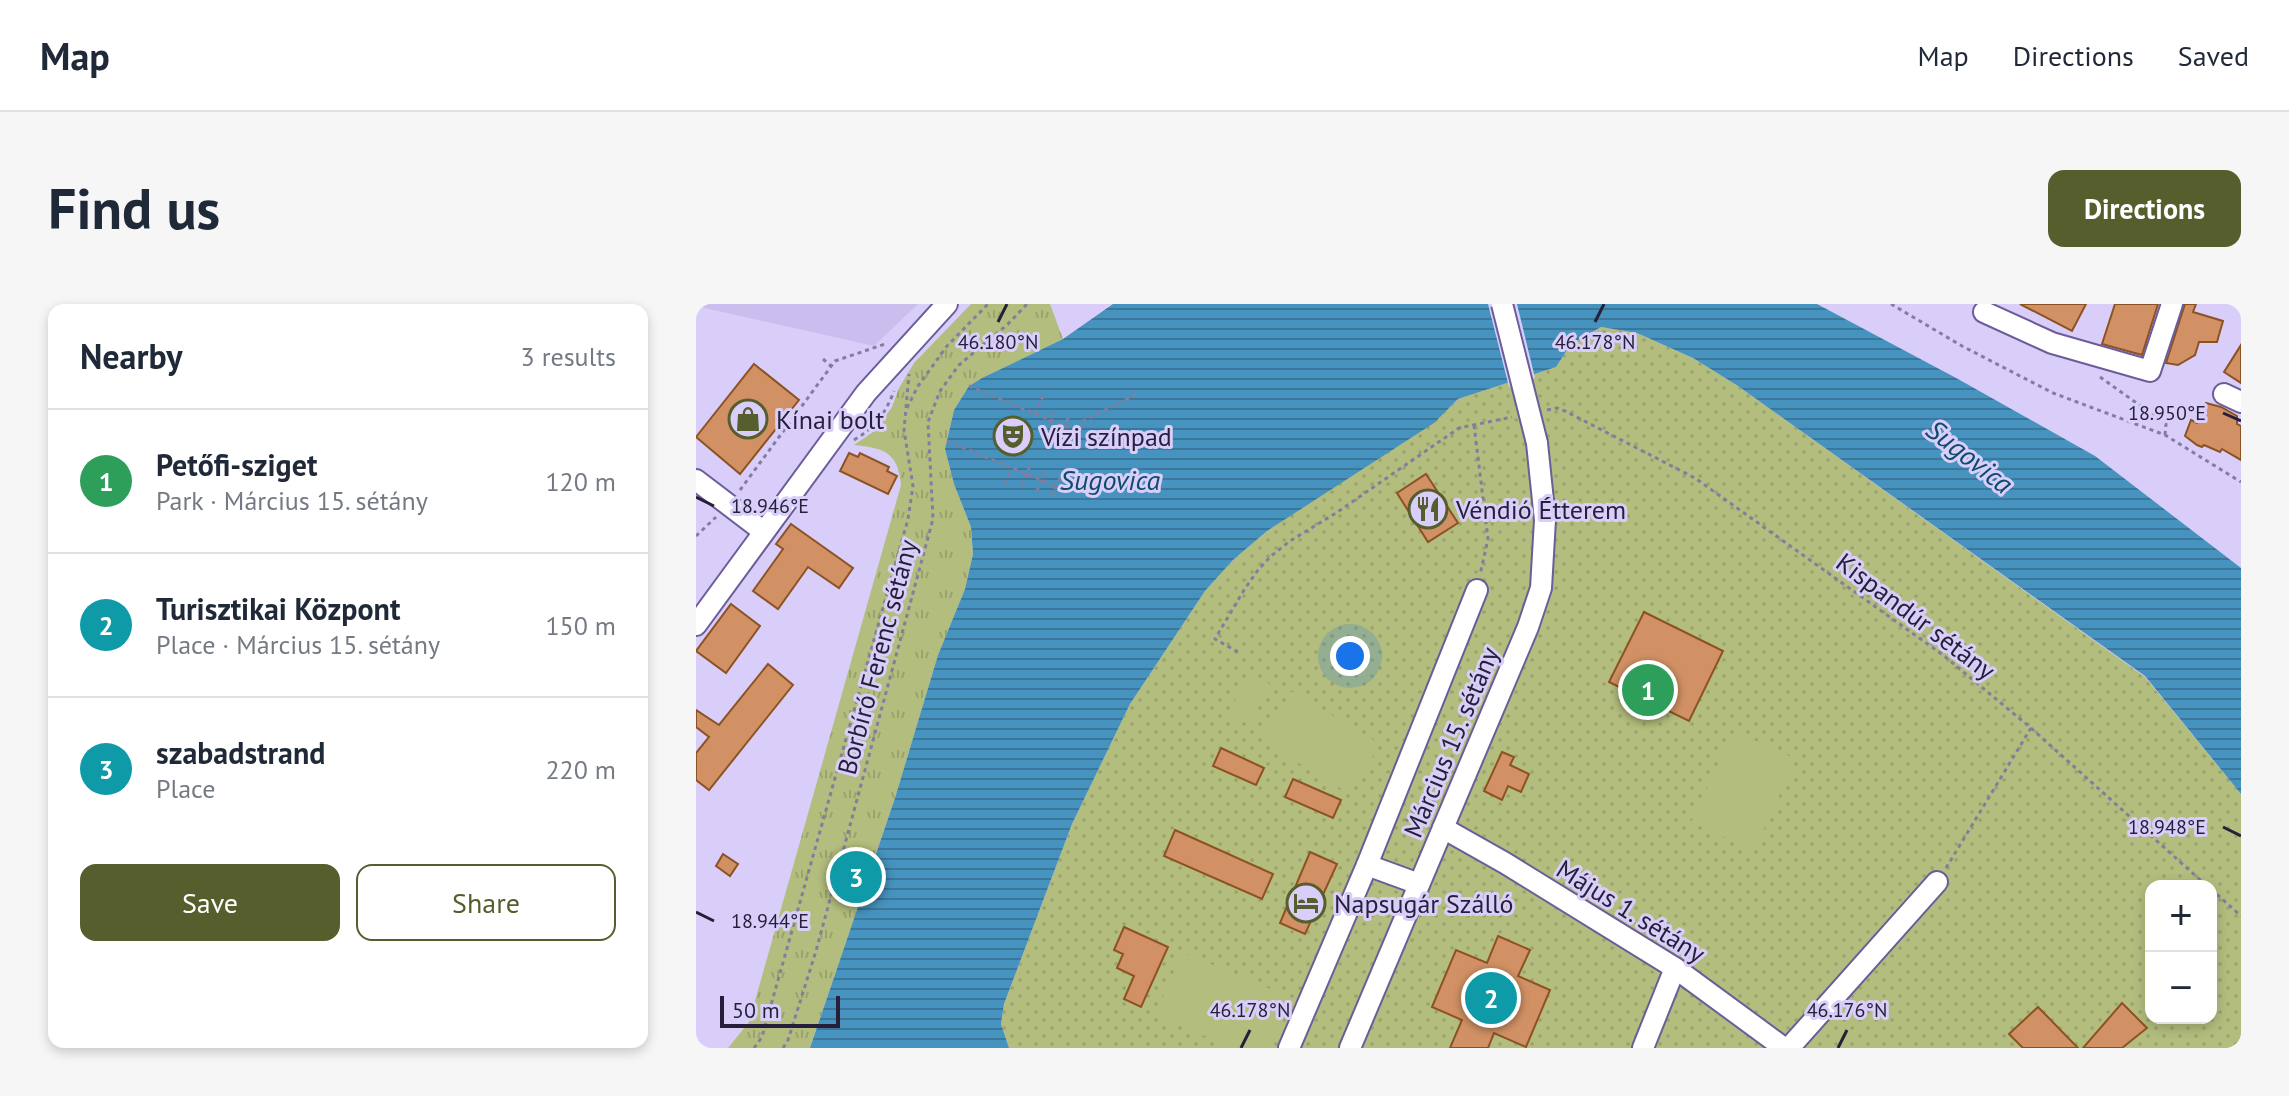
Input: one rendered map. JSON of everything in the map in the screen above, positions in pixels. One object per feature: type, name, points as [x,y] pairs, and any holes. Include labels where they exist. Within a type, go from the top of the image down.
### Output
[{"type":"street","points":[[696,625],[866,393],[947,304]]},
{"type":"street","name":"Március 15. sétány","points":[[1350,1048],[1528,627],[1541,588],[1545,520],[1537,443],[1502,304]]},
{"type":"street","points":[[1984,312],[2052,343],[2150,371],[2172,304]]},
{"type":"street","points":[[696,480],[763,531]]},
{"type":"street","points":[[1289,1048],[1367,865],[1477,590]]},
{"type":"street","name":"Május 1. sétány","points":[[1443,828],[1675,968],[1786,1048]]},
{"type":"street","points":[[1367,865],[1419,884]]},
{"type":"street","points":[[1786,1048],[1937,882]]},
{"type":"street","points":[[1643,1048],[1675,968]]},
{"type":"path","points":[[906,412],[918,386],[947,346],[988,304]]},
{"type":"path","name":"Borbíró Ferenc sétány","points":[[783,1048],[816,951],[933,519],[928,422],[940,391],[959,365],[1027,304]]},
{"type":"path","points":[[1891,304],[1962,346],[2053,393],[2165,435],[2241,482]]},
{"type":"path","points":[[696,536],[729,505],[835,361],[885,344],[910,362],[904,430],[913,486],[908,519],[762,1037],[754,1048]]},
{"type":"path","points":[[823,359],[831,366]]},
{"type":"path","points":[[2090,370],[2166,424],[2165,435]]},
{"type":"path","points":[[969,386],[1079,432]]},
{"type":"path","points":[[1074,444],[1083,421],[1139,393]]},
{"type":"path","points":[[1035,414],[1043,396]]},
{"type":"path","name":"Kispandúr sétány","points":[[1547,410],[1557,408],[1695,478],[1943,655],[2031,728],[2200,880]]},
{"type":"path","points":[[1045,431],[1055,409]]},
{"type":"path","points":[[1238,652],[1215,639],[1244,590],[1271,556],[1459,428],[1523,415]]},
{"type":"path","points":[[1060,435],[1069,416]]},
{"type":"path","points":[[1474,425],[1488,539],[1477,590]]},
{"type":"path","points":[[947,441],[1056,486]]},
{"type":"path","points":[[1022,485],[1031,463]]},
{"type":"path","points":[[1005,484],[1012,468]]},
{"type":"path","points":[[1037,491],[1046,469]]},
{"type":"path","points":[[1051,496],[1061,476]]},
{"type":"path","points":[[1937,882],[2031,728]]},
{"type":"path","points":[[1401,824],[1439,797]]},
{"type":"path","name":"Kispandúr sétány","points":[[2217,895],[2241,916]]},
{"type":"shaded area","points":[[696,304],[918,304],[874,346]]},
{"type":"green space","points":[[971,304],[1050,304],[1063,339],[969,386],[954,410],[945,449],[954,484],[971,527],[973,554],[965,589],[938,655],[895,798],[810,1048],[728,1048],[749,1022],[901,485],[897,465],[888,454],[854,445],[876,430],[892,407],[914,363]]},
{"type":"green space","points":[[1601,327],[1637,333],[1693,358],[1738,386],[2145,677],[2241,794],[2241,1048],[1009,1048],[1001,1024],[1004,1004],[1072,824],[1130,704],[1205,591],[1233,560],[1267,531],[1458,399],[1556,367],[1571,344]]},
{"type":"green space","points":[[1248,673],[1270,684],[1250,725],[1228,715]]},
{"type":"green space","points":[[1292,691],[1380,744],[1350,794],[1261,740]]},
{"type":"green space","points":[[1734,731],[1796,759],[1754,851],[1691,822]]},
{"type":"green space","points":[[1182,952],[1292,998],[1271,1048],[1233,1048],[1155,1015]]},
{"type":"water","name":"Sugovica","points":[[1113,304],[1817,304],[2095,456],[2241,568],[2241,794],[2145,676],[1738,386],[1693,358],[1637,333],[1601,327],[1571,344],[1556,367],[1458,399],[1434,423],[1267,531],[1233,560],[1205,591],[1130,704],[1072,824],[1004,1004],[1001,1024],[1009,1048],[810,1048],[895,798],[938,655],[965,589],[973,554],[971,527],[954,484],[945,449],[954,410],[969,386],[1063,339]]},
{"type":"pier","points":[[1488,304],[1517,304],[1535,378],[1509,387]]},
{"type":"building","points":[[2020,304],[2086,304],[2072,331]]},
{"type":"building","points":[[2115,304],[2158,304],[2142,355],[2102,344]]},
{"type":"building","points":[[2185,304],[2196,304],[2193,312],[2223,321],[2217,342],[2199,342],[2195,355],[2178,365],[2166,363]]},
{"type":"building","points":[[2241,345],[2241,383],[2224,372]]},
{"type":"building","name":"Kínai bolt","points":[[754,364],[799,400],[740,474],[696,437]]},
{"type":"building","points":[[2206,403],[2237,416],[2237,424],[2241,426],[2241,460],[2222,449],[2220,452],[2197,445],[2185,436],[2191,420],[2197,423]]},
{"type":"building","points":[[849,453],[858,457],[860,453],[889,467],[887,471],[897,476],[888,494],[840,471]]},
{"type":"building","name":"Véndió Étterem","points":[[1426,474],[1458,523],[1428,542],[1397,493]]},
{"type":"building","points":[[791,524],[853,568],[839,588],[808,567],[778,609],[753,591],[783,549],[776,544]]},
{"type":"building","points":[[731,604],[760,626],[726,673],[696,651]]},
{"type":"building","points":[[1644,612],[1723,651],[1689,721],[1609,682]]},
{"type":"building","points":[[768,664],[793,685],[709,790],[696,780],[696,753],[709,737],[696,727],[696,710],[719,725]]},
{"type":"building","points":[[1221,748],[1264,768],[1256,785],[1213,766]]},
{"type":"building","points":[[1502,752],[1514,757],[1510,765],[1529,774],[1521,792],[1508,786],[1502,800],[1484,791]]},
{"type":"building","points":[[1293,779],[1341,800],[1333,818],[1285,797]]},
{"type":"building","points":[[1175,830],[1273,874],[1262,899],[1164,856]]},
{"type":"building","points":[[1310,852],[1337,864],[1305,934],[1280,923]]},
{"type":"building","points":[[723,854],[738,864],[730,876],[716,866]]},
{"type":"building","points":[[1124,927],[1168,947],[1141,1007],[1124,999],[1134,976],[1117,968],[1123,954],[1114,950]]},
{"type":"building","points":[[1498,936],[1530,950],[1518,976],[1550,990],[1526,1047],[1494,1033],[1488,1048],[1450,1048],[1462,1020],[1432,1007],[1456,950],[1487,963]]},
{"type":"building","points":[[2122,1003],[2147,1028],[2122,1048],[2083,1048]]},
{"type":"building","points":[[2038,1007],[2078,1048],[2023,1048],[2009,1034]]},
{"type":"place","name":"Kínai bolt","points":[[748,419]]},
{"type":"place","name":"Vízi színpad","points":[[1013,436]]},
{"type":"place","name":"Véndió Étterem","points":[[1428,509]]},
{"type":"place","name":"Petőfi-sziget","points":[[1648,690]]},
{"type":"place","name":"szabadstrand","points":[[856,877]]},
{"type":"place","name":"Napsugár Szálló","points":[[1306,903]]},
{"type":"place","name":"Turisztikai Központ","points":[[1491,998]]}]
